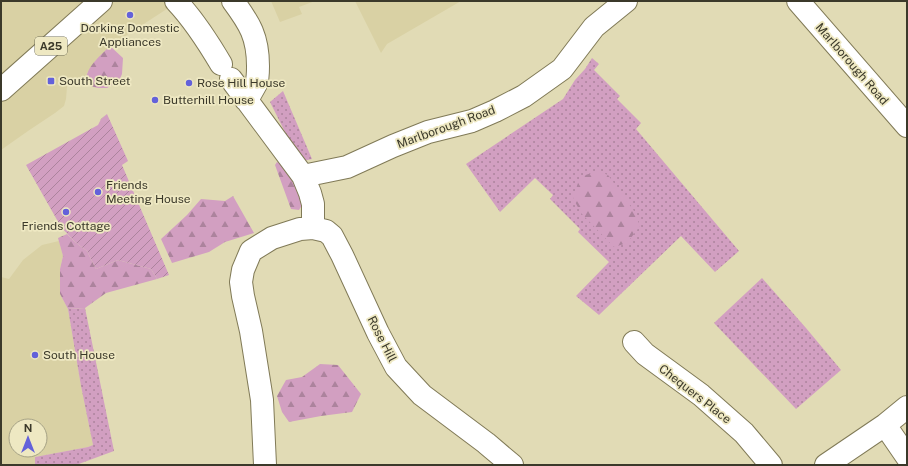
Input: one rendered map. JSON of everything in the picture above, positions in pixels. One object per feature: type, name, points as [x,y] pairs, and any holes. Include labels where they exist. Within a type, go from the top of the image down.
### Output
[{"type":"street","name":"A25","points":[[1,90],[101,1]]},
{"type":"street","points":[[176,1],[188,14],[246,100],[303,176],[313,204],[313,228],[300,229],[272,238],[251,251],[243,270],[241,282],[243,296],[251,332],[262,400],[265,465]]},
{"type":"street","points":[[233,1],[245,17],[254,36],[258,54],[257,83],[246,100]]},
{"type":"street","name":"Marlborough Road","points":[[303,176],[348,167],[393,146],[428,132],[472,120],[495,111],[524,96],[562,69],[594,27],[626,1]]},
{"type":"street","name":"Marlborough Road","points":[[798,1],[907,126]]},
{"type":"street","name":"Rose Hill","points":[[313,228],[326,231],[332,236],[396,367],[422,395],[486,443],[512,465]]},
{"type":"street","name":"Chequers Place","points":[[634,342],[645,354],[701,395],[744,433],[771,465]]},
{"type":"street","points":[[826,465],[885,425],[907,407]]},
{"type":"street","points":[[885,425],[907,457]]},
{"type":"shaded area","points":[[1,1],[179,1],[110,46],[87,73],[87,79],[67,78],[66,99],[64,106],[1,150]]},
{"type":"shaded area","points":[[271,1],[315,1],[299,7],[302,14],[280,22]]},
{"type":"shaded area","points":[[355,1],[461,1],[387,44],[381,53]]},
{"type":"shaded area","points":[[59,241],[63,256],[60,269],[60,294],[68,309],[93,445],[48,455],[48,418],[8,418],[8,458],[35,458],[35,465],[1,465],[1,277],[9,279],[23,260],[42,245]]},
{"type":"green space","points":[[110,46],[123,58],[122,74],[119,81],[107,88],[90,86],[87,80],[88,71]]},
{"type":"green space","points":[[592,58],[599,64],[594,70],[620,96],[617,99],[641,123],[636,129],[739,251],[715,272],[681,236],[599,315],[576,296],[609,262],[578,232],[580,229],[550,199],[553,195],[535,178],[500,212],[466,164],[563,99]]},
{"type":"green space","points":[[283,91],[312,159],[303,161],[294,150],[270,102]]},
{"type":"green space","points":[[107,114],[128,161],[122,165],[169,275],[157,279],[151,269],[118,260],[96,269],[87,251],[75,242],[61,227],[26,165],[98,125],[101,119]]},
{"type":"green space","points":[[277,162],[285,166],[296,177],[304,202],[299,210],[291,209],[275,165]]},
{"type":"green space","points":[[597,171],[608,175],[634,211],[640,226],[627,243],[614,247],[581,213],[573,198],[580,177]]},
{"type":"green space","points":[[233,196],[254,233],[225,242],[209,252],[172,263],[161,239],[187,215],[201,199],[225,201]]},
{"type":"green space","points":[[67,234],[87,251],[96,269],[118,260],[151,269],[157,279],[106,293],[85,308],[68,309],[60,294],[60,269],[63,256],[58,238]]},
{"type":"green space","points":[[762,278],[841,370],[796,409],[714,323]]},
{"type":"green space","points":[[85,308],[114,451],[76,465],[35,465],[35,458],[48,458],[48,455],[93,445],[68,309]]},
{"type":"green space","points":[[320,364],[338,365],[361,394],[352,412],[289,422],[282,412],[277,396],[286,380],[302,377]]},
{"type":"place","name":"Dorking Domestic Appliances","points":[[130,15]]},
{"type":"place","name":"South Street","points":[[51,81]]},
{"type":"place","name":"Rose Hill House","points":[[189,83]]},
{"type":"place","name":"Butterhill House","points":[[155,100]]},
{"type":"place","name":"Friends Meeting House","points":[[98,192]]},
{"type":"place","name":"Friends Cottage","points":[[66,212]]},
{"type":"place","name":"South House","points":[[35,355]]}]
